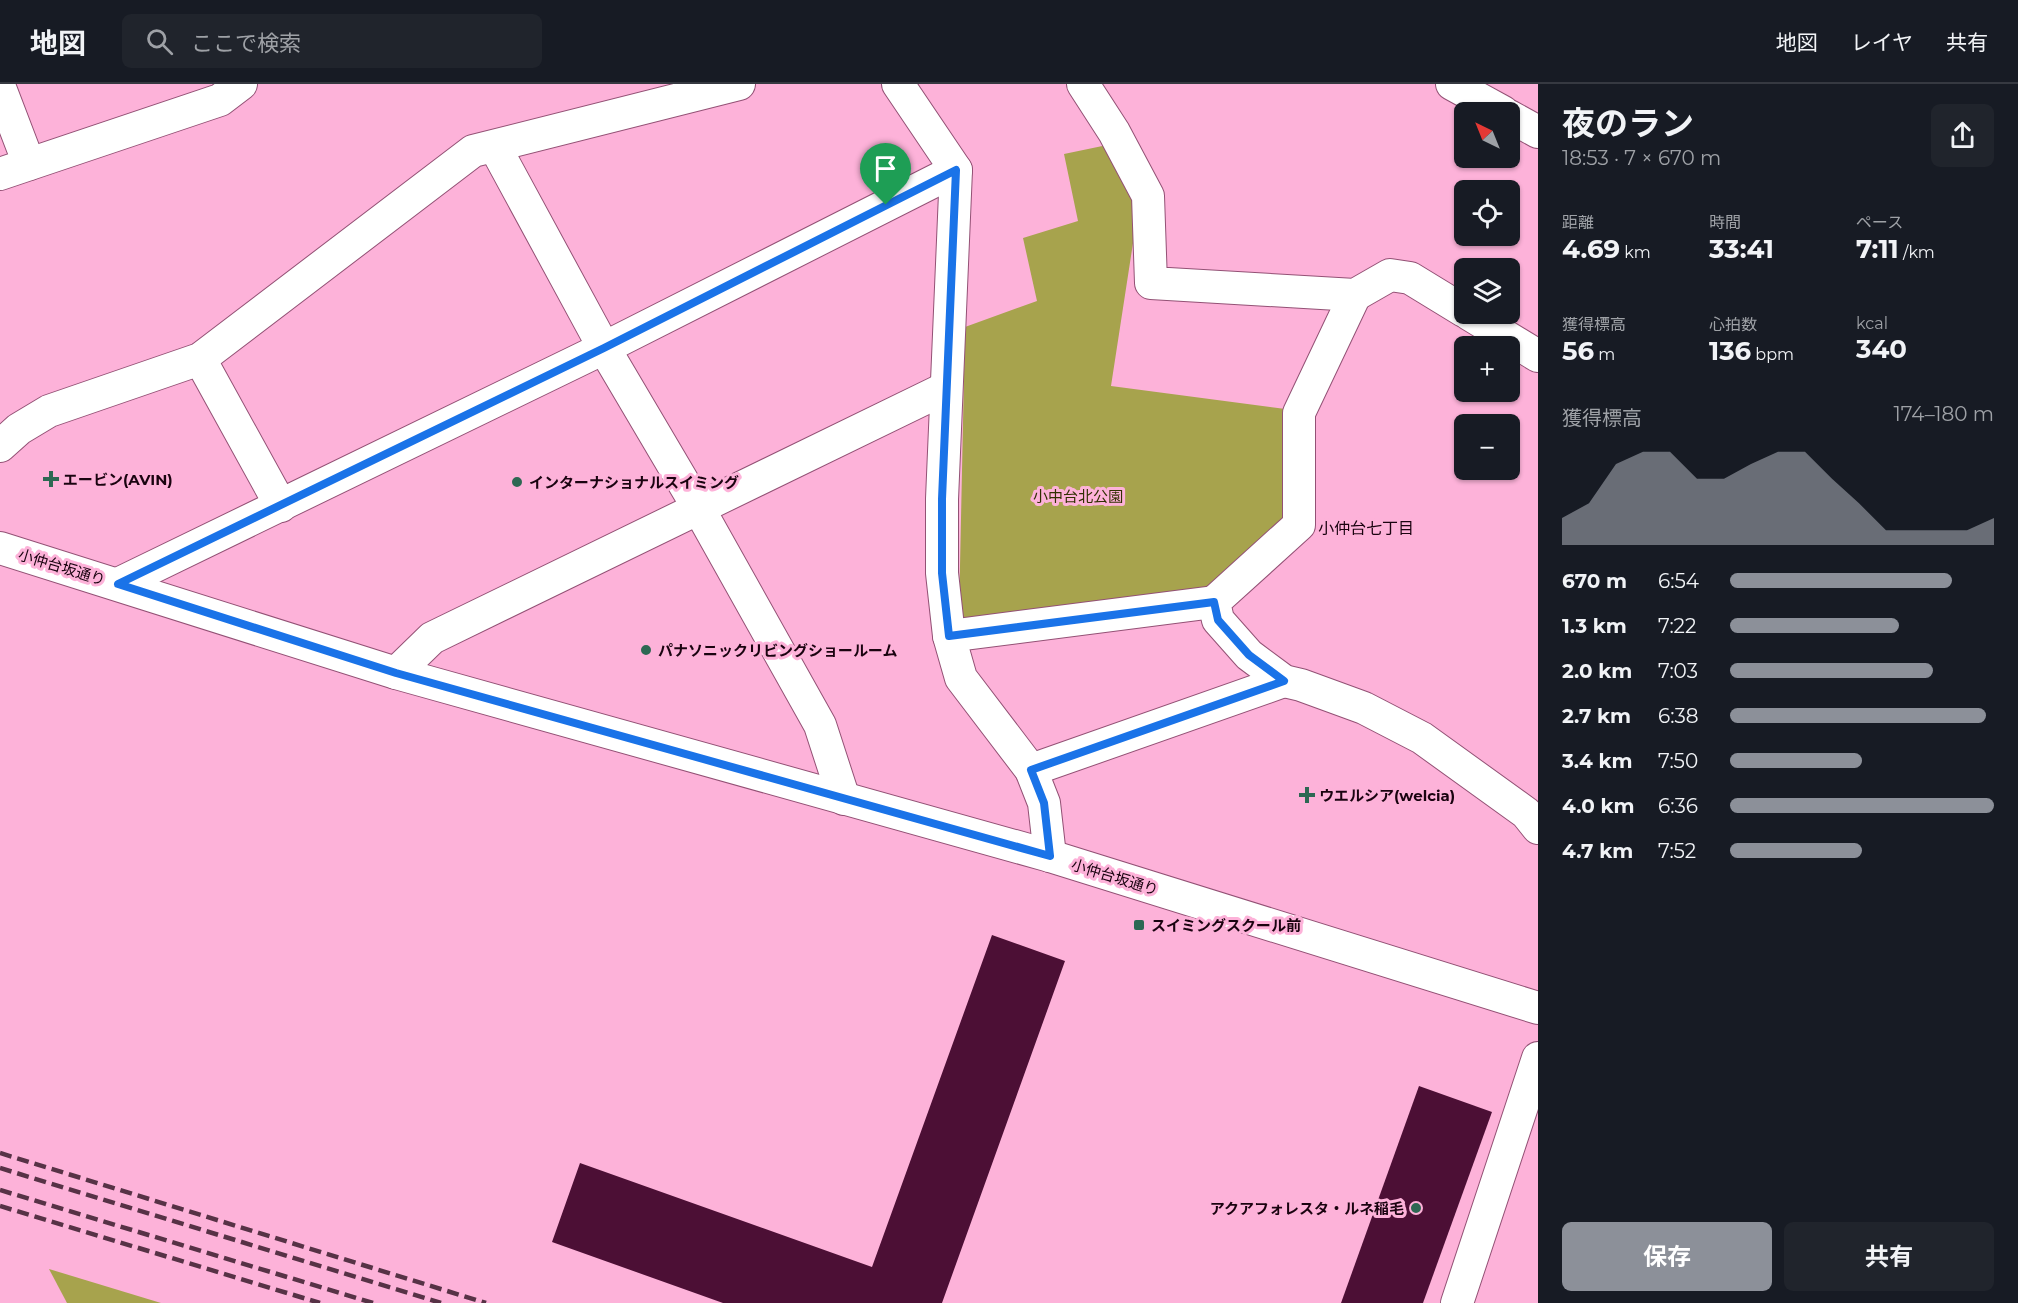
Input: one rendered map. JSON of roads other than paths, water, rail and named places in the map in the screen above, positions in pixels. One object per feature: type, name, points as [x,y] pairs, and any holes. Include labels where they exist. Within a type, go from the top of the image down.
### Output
[{"type":"street","points":[[0,174],[220,100],[241,84]]},
{"type":"street","points":[[0,446],[19,429],[49,411],[200,359],[474,151],[739,84]]},
{"type":"street","points":[[898,84],[956,170],[942,499],[942,573],[949,636],[961,678],[1031,770],[1044,803],[1050,856]]},
{"type":"street","points":[[1083,84],[1114,132],[1148,196],[1151,283],[1355,295],[1390,275],[1410,278],[1454,305]]},
{"type":"street","points":[[1452,84],[1485,102]]},
{"type":"street","points":[[0,88],[29,164]]},
{"type":"street","points":[[1520,122],[1538,132]]},
{"type":"street","points":[[495,147],[604,348],[699,509],[820,725],[844,800]]},
{"type":"street","points":[[118,584],[604,348],[956,170]]},
{"type":"street","points":[[949,636],[1214,602],[1299,525],[1299,413],[1355,295]]},
{"type":"street","points":[[1485,324],[1538,356]]},
{"type":"street","points":[[200,359],[281,506]]},
{"type":"street","points":[[396,673],[432,638],[946,388]]},
{"type":"street","name":"小仲台坂通り","points":[[0,548],[396,673],[1050,856],[1538,1008]]},
{"type":"street","points":[[1214,602],[1218,620],[1249,655],[1284,681],[1364,708],[1422,738],[1534,816]]},
{"type":"street","points":[[1031,770],[1284,681]]},
{"type":"street","points":[[1457,1303],[1538,1058]]},
{"type":"railway","points":[[0,1153],[486,1303]]},
{"type":"railway","points":[[0,1168],[441,1303]]},
{"type":"railway","points":[[0,1190],[373,1303]]},
{"type":"railway","points":[[0,1206],[320,1303]]},
{"type":"place","name":"エービン(AVIN)","points":[[51,479]]},
{"type":"place","name":"インターナショナルスイミング","points":[[517,482]]},
{"type":"place","name":"パナソニックリビングショールーム","points":[[646,650]]},
{"type":"place","name":"ウエルシア(welcia)","points":[[1307,795]]},
{"type":"place","name":"スイミングスクール前","points":[[1139,925]]},
{"type":"place","name":"アクアフォレスタ・ルネ稲毛","points":[[1416,1208]]},
{"type":"district","name":"小仲台七丁目","points":[[1366,528]]},
{"type":"park label","name":"小中台北公園","points":[[1078,496]]}]
